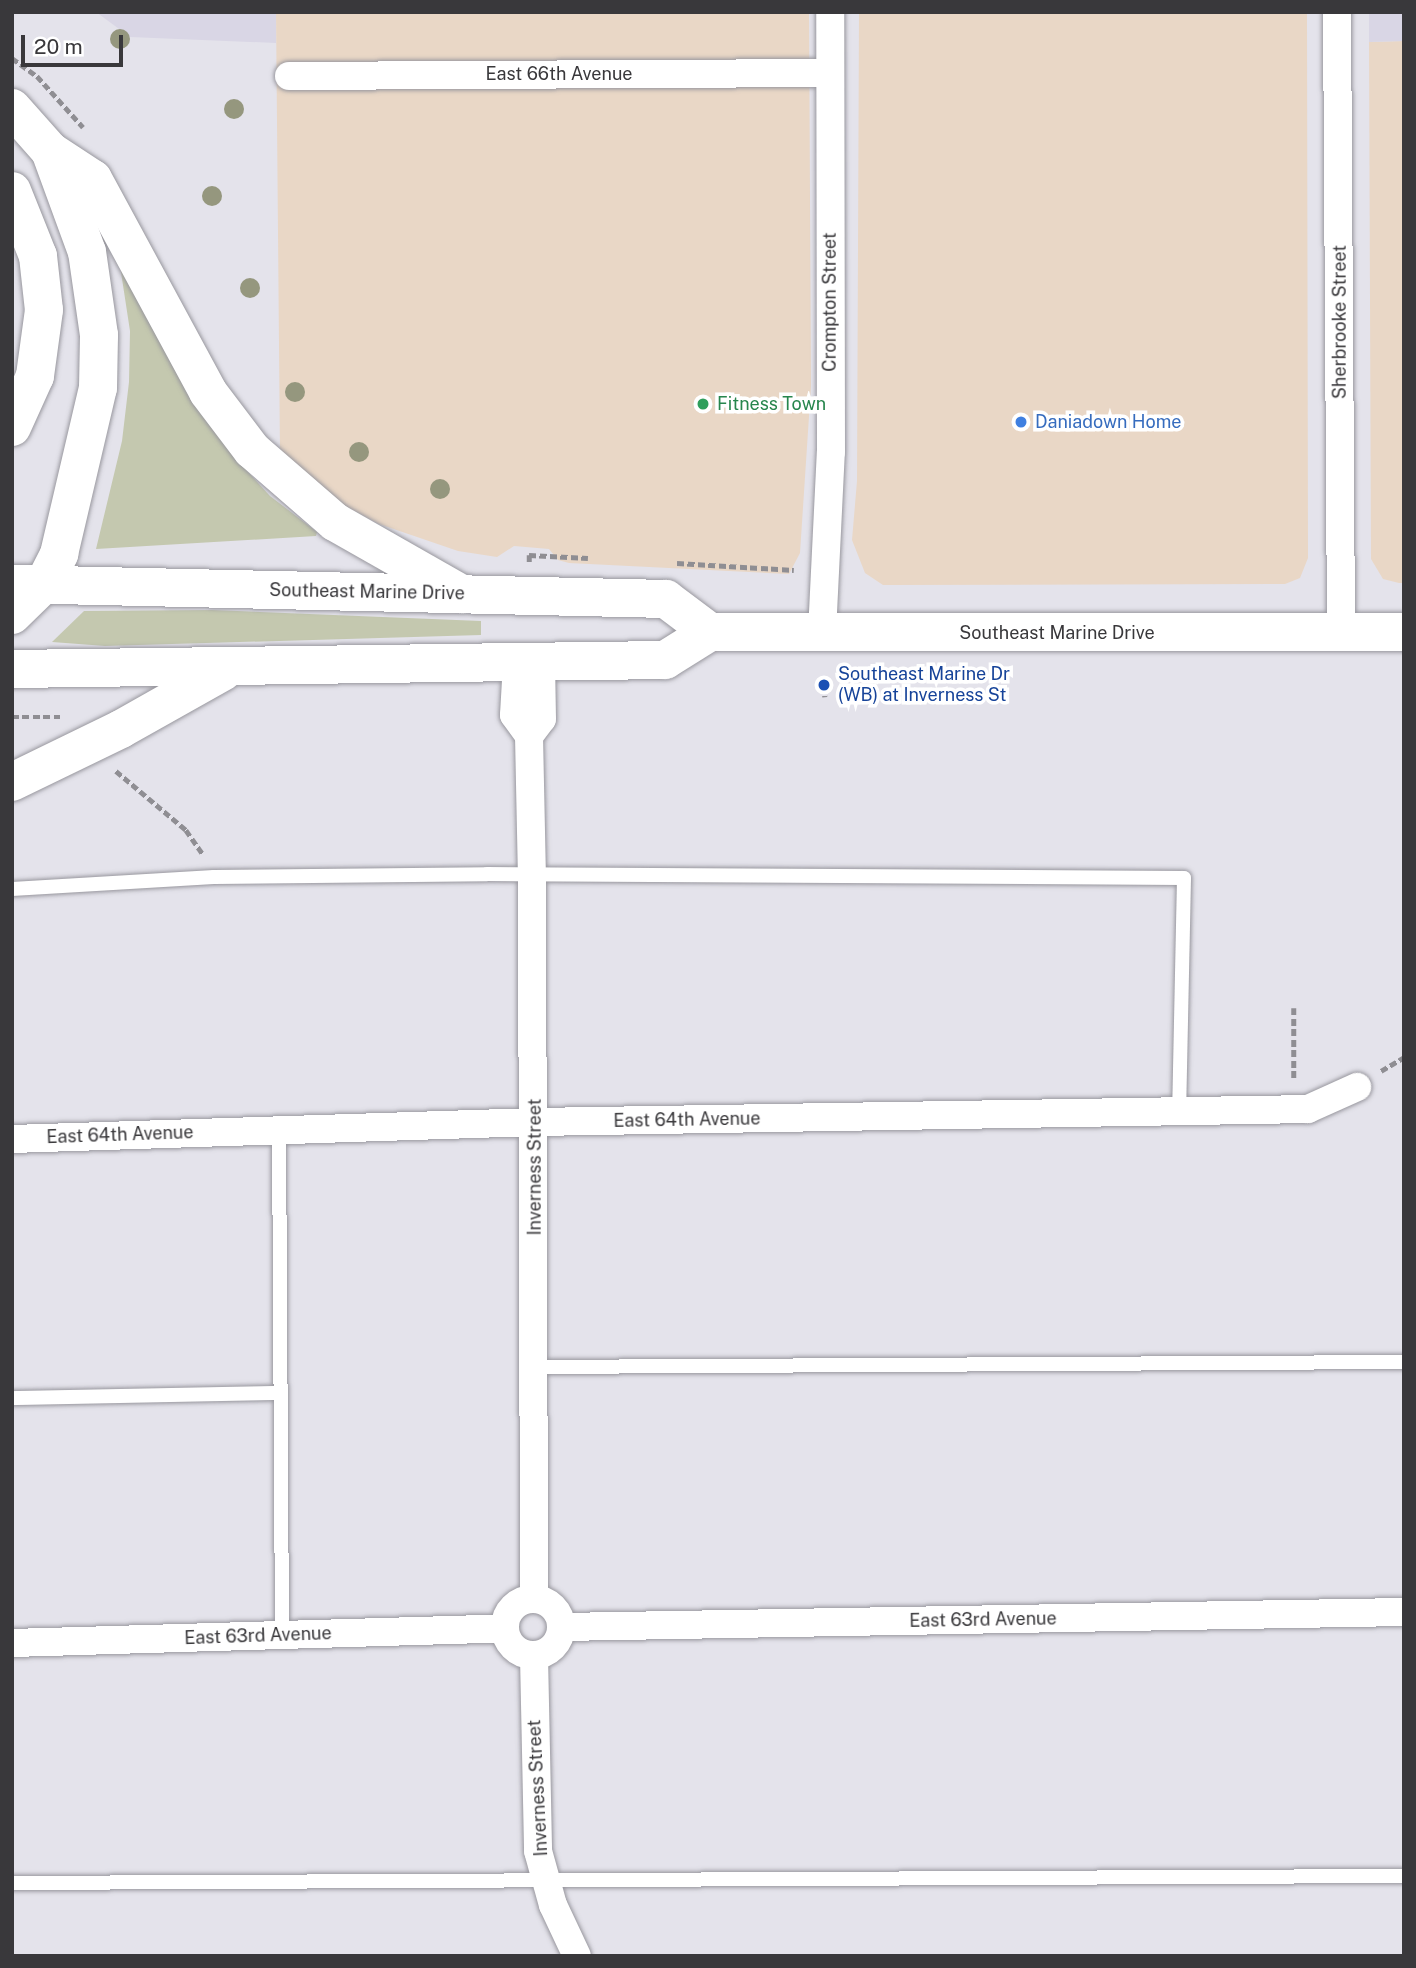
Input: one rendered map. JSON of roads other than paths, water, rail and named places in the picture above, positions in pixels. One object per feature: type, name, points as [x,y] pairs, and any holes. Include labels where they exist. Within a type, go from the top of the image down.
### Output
[{"type":"main road","points":[[12,108],[50,151],[93,179],[208,392],[252,450],[335,522],[462,594]]},
{"type":"main road","points":[[12,615],[28,584],[59,554],[88,442],[98,388],[99,335],[87,252],[50,151]]},
{"type":"main road","points":[[12,191],[38,256],[44,310],[35,376],[12,426]]},
{"type":"main road","name":"Southeast Marine Drive","points":[[28,584],[666,599],[710,632],[1404,632]]},
{"type":"main road","points":[[12,669],[227,669],[664,660],[710,632]]},
{"type":"main road","points":[[12,782],[121,729],[227,669]]},
{"type":"street","name":"Crompton Street","points":[[822,633],[831,452],[830,12]]},
{"type":"street","name":"Sherbrooke Street","points":[[1338,12],[1341,633]]},
{"type":"street","name":"East 66th Avenue","points":[[289,76],[830,73]]},
{"type":"street","name":"Inverness Street","points":[[529,663],[514,715],[529,736],[535,1122],[534,1599]]},
{"type":"street","name":"East 64th Avenue","points":[[12,1139],[535,1122],[1308,1110],[1357,1087]]},
{"type":"street","points":[[534,1599],[556,1610],[562,1627],[550,1650],[534,1656],[516,1650],[504,1628],[510,1610],[534,1599]]},
{"type":"street","name":"East 63rd Avenue","points":[[562,1627],[1404,1612]]},
{"type":"street","name":"East 63rd Avenue","points":[[12,1643],[504,1628]]},
{"type":"street","name":"Inverness Street","points":[[534,1656],[538,1851],[546,1880],[577,1956]]},
{"type":"lane","points":[[12,889],[214,877],[532,874],[1184,878],[1179,1111]]},
{"type":"lane","points":[[279,1129],[282,1636]]},
{"type":"lane","points":[[534,1367],[1404,1362]]},
{"type":"lane","points":[[12,1398],[279,1393]]},
{"type":"lane","points":[[12,1883],[1404,1876]]},
{"type":"place","name":"Fitness Town","points":[[703,404]]},
{"type":"place","name":"Daniadown Home","points":[[1021,422]]},
{"type":"place","name":"Southeast Marine Dr (WB) at Inverness St","points":[[824,685]]}]
